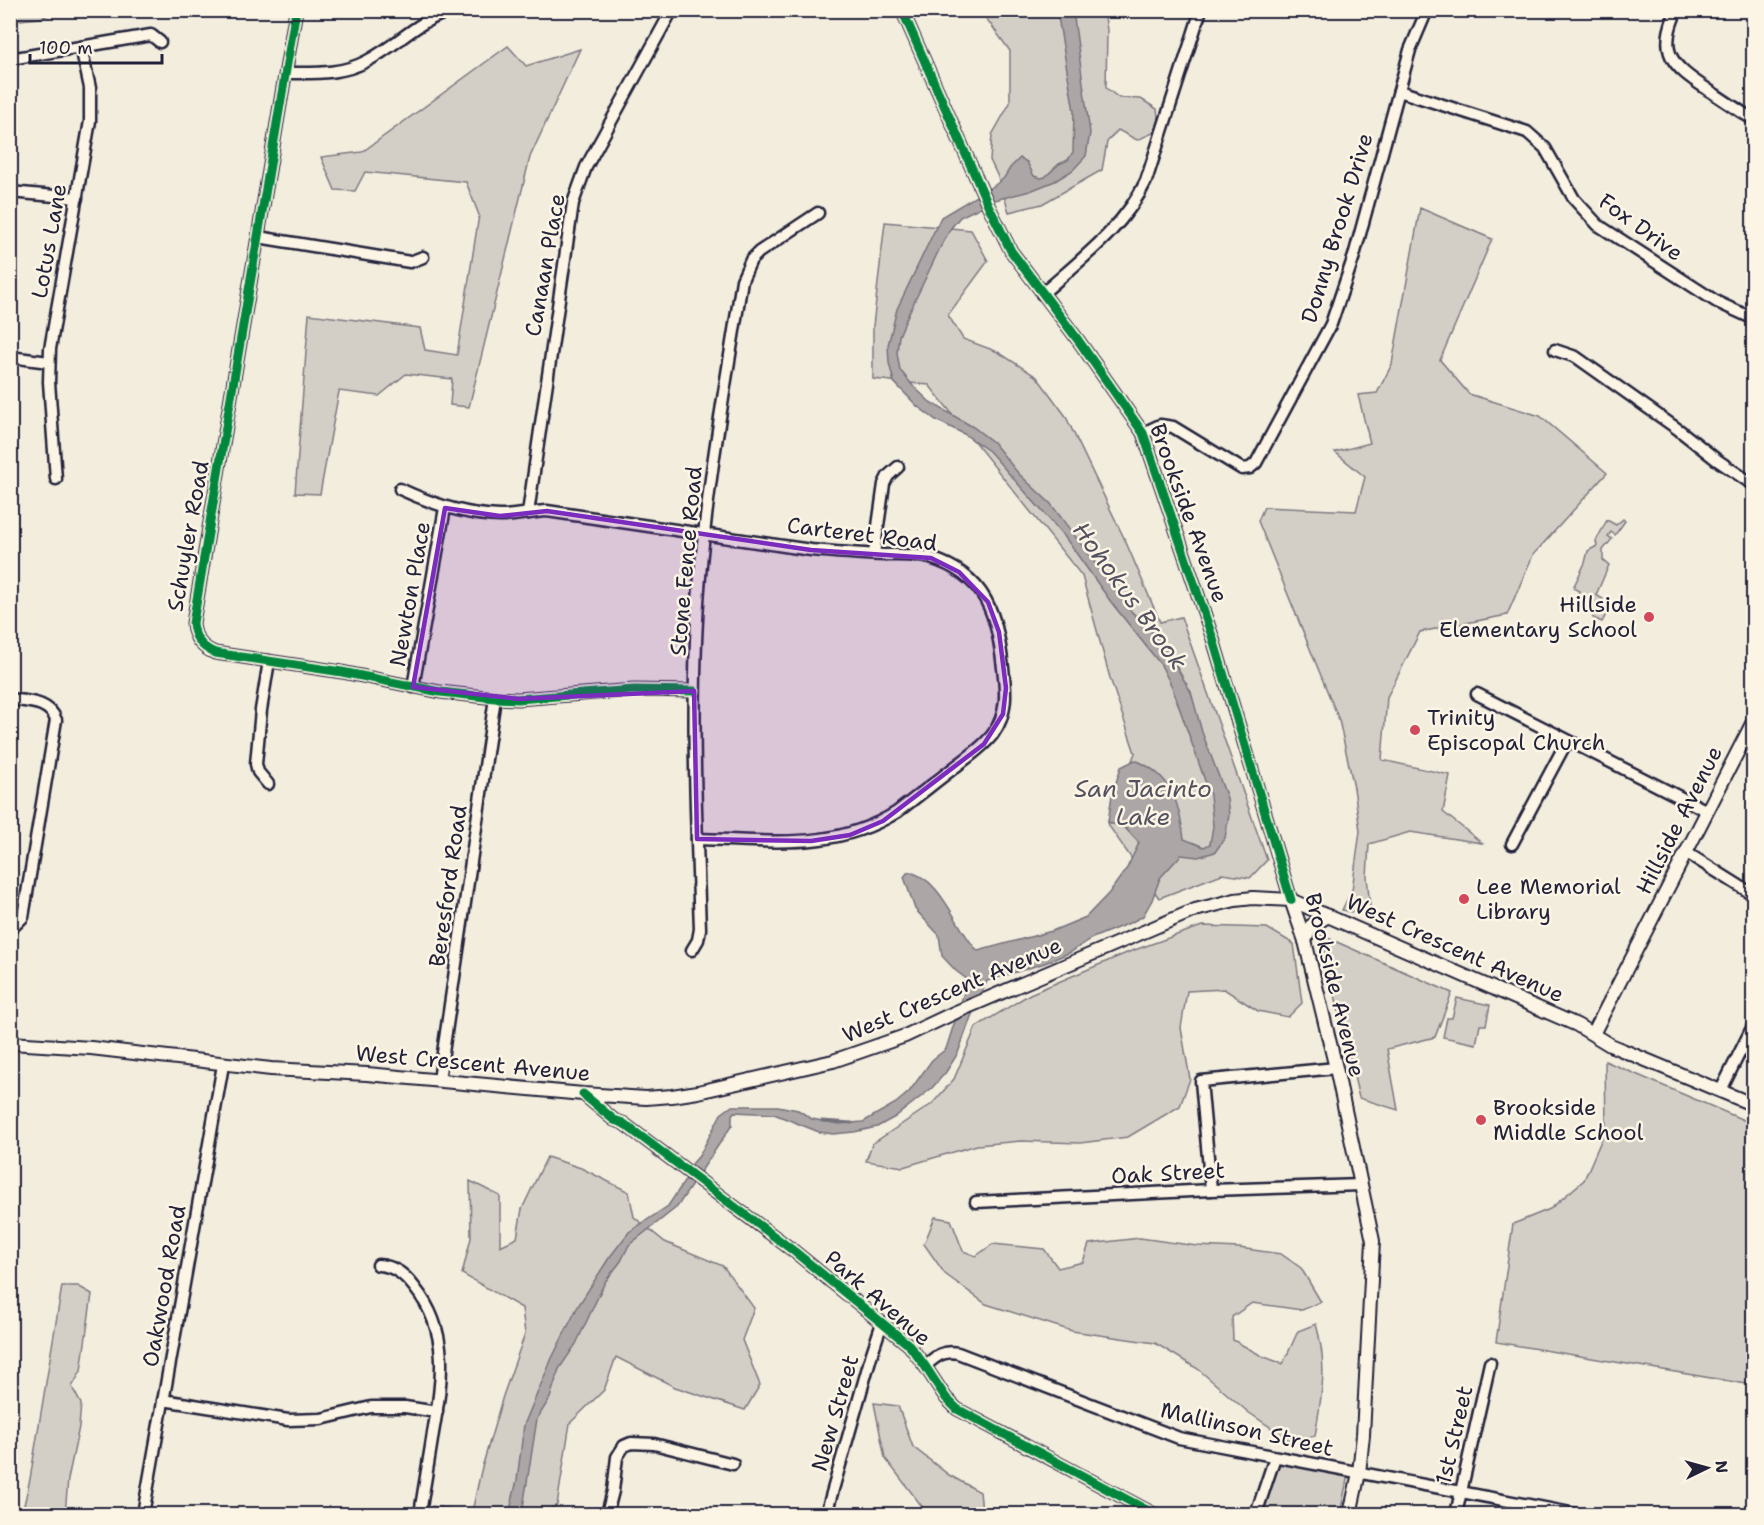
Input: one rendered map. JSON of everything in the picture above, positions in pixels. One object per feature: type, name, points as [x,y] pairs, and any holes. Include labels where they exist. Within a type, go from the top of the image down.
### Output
[{"type":"main road","name":"Hillside Avenue","points":[[1593,1034],[1754,720]]},
{"type":"main road","name":"West Crescent Avenue","points":[[10,1043],[91,1048],[223,1065],[439,1080],[583,1094],[646,1098],[698,1092],[833,1061],[905,1036],[1196,910],[1244,898],[1292,900],[1537,1007],[1593,1034],[1610,1045],[1754,1105]]},
{"type":"main road","name":"Brookside Avenue","points":[[1292,900],[1305,941],[1336,1068],[1373,1249],[1359,1473],[1350,1515]]},
{"type":"main road","points":[[1305,941],[1311,926],[1328,916]]},
{"type":"street","name":"Schuyler Road","points":[[296,10],[193,623],[196,638],[207,650],[215,653],[342,672],[413,687],[495,698],[518,699],[634,690],[694,691]]},
{"type":"street","points":[[286,73],[325,73],[354,67],[377,56],[428,19],[455,10]]},
{"type":"street","name":"Canaan Place","points":[[528,513],[573,203],[586,167],[672,10]]},
{"type":"street","name":"Brookside Avenue","points":[[902,10],[989,207],[1011,251],[1078,340],[1143,433],[1213,639],[1292,900]]},
{"type":"street","points":[[1042,294],[1118,224],[1138,198],[1146,181],[1201,10]]},
{"type":"street","name":"Donny Brook Drive","points":[[1143,433],[1160,425],[1173,427],[1242,469],[1250,468],[1256,463],[1331,324],[1354,256],[1416,32],[1427,10]]},
{"type":"street","points":[[1677,10],[1667,42],[1668,51],[1677,68],[1754,120]]},
{"type":"street","points":[[10,60],[151,35],[159,42]]},
{"type":"street","name":"Lotus Lane","points":[[56,479],[49,362],[91,106],[90,88],[81,47]]},
{"type":"street","name":"Fox Drive","points":[[1399,91],[1527,132],[1545,148],[1574,199],[1598,225],[1717,302],[1754,319]]},
{"type":"street","points":[[10,192],[77,198]]},
{"type":"street","name":"Stone Fence Road","points":[[692,950],[698,940],[700,929],[694,691],[700,578],[704,533],[742,280],[745,270],[759,252],[818,213]]},
{"type":"street","points":[[258,237],[410,262],[423,258]]},
{"type":"street","points":[[1554,350],[1576,357],[1754,485]]},
{"type":"street","points":[[10,357],[49,362]]},
{"type":"street","points":[[874,554],[884,484],[888,476],[898,467]]},
{"type":"street","name":"Carteret Road","points":[[400,489],[445,507],[478,514],[500,516],[547,512],[821,551],[931,558],[959,572],[980,591],[995,617],[999,632],[1006,700],[999,725],[984,744],[897,812],[866,829],[831,839],[811,841],[697,839]]},
{"type":"street","name":"Newton Place","points":[[413,687],[445,507]]},
{"type":"street","points":[[268,784],[262,779],[256,764],[261,710],[269,661]]},
{"type":"street","points":[[1477,694],[1707,811]]},
{"type":"street","name":"Beresford Road","points":[[439,1080],[495,698]]},
{"type":"street","points":[[10,699],[44,705],[54,714],[56,726],[23,917],[12,928]]},
{"type":"street","points":[[1512,844],[1567,741]]},
{"type":"street","points":[[1687,853],[1754,896]]},
{"type":"street","points":[[1721,1090],[1754,1024]]},
{"type":"street","name":"Oakwood Road","points":[[143,1515],[223,1065]]},
{"type":"street","points":[[1211,1190],[1201,1081],[1336,1068]]},
{"type":"street","name":"Park Avenue","points":[[583,1094],[614,1120],[623,1124],[795,1252],[909,1345],[945,1398],[957,1409],[1155,1515]]},
{"type":"street","name":"Oak Street","points":[[976,1202],[1361,1185]]},
{"type":"street","points":[[378,1265],[392,1268],[408,1280],[428,1308],[435,1325],[442,1362],[442,1380],[420,1515]]},
{"type":"street","name":"New Street","points":[[826,1515],[882,1323]]},
{"type":"street","name":"Mallinson Street","points":[[925,1366],[941,1353],[950,1351],[1179,1438],[1576,1515]]},
{"type":"street","name":"1st Street","points":[[1456,1515],[1490,1364]]},
{"type":"street","points":[[163,1400],[288,1420],[321,1419],[371,1407],[405,1407],[437,1412]]},
{"type":"street","points":[[607,1515],[613,1491],[617,1457],[624,1446],[631,1443],[654,1444],[733,1464]]},
{"type":"street","points":[[1256,1515],[1275,1457]]},
{"type":"highlighted area","points":[[445,508],[500,516],[547,511],[811,550],[931,558],[959,572],[988,602],[999,632],[1006,688],[1003,714],[984,744],[883,821],[850,835],[811,841],[697,839],[694,691],[518,699],[413,687]]},
{"type":"shaded area","points":[[11,10],[59,11],[40,18],[11,21]]},
{"type":"shaded area","points":[[989,11],[1104,11],[1107,30],[1106,88],[1119,98],[1141,99],[1157,109],[1160,130],[1137,140],[1118,130],[1107,142],[1102,170],[1042,204],[1009,212],[990,160],[992,135],[1010,103],[1010,51],[986,18]]},
{"type":"shaded area","points":[[508,46],[526,66],[580,49],[530,157],[469,407],[450,405],[452,379],[406,374],[379,396],[339,391],[320,494],[295,493],[309,314],[420,328],[425,350],[457,355],[479,215],[466,182],[365,172],[355,191],[335,190],[321,157],[362,152]]},
{"type":"shaded area","points":[[1420,208],[1492,239],[1440,360],[1469,394],[1540,416],[1607,473],[1533,555],[1507,615],[1420,632],[1387,697],[1382,760],[1450,775],[1443,812],[1482,843],[1410,832],[1369,844],[1367,877],[1371,916],[1342,910],[1352,890],[1360,831],[1354,788],[1339,720],[1258,521],[1264,507],[1356,511],[1365,477],[1335,452],[1370,443],[1358,395],[1377,393],[1392,364]]},
{"type":"shaded area","points":[[885,222],[971,230],[988,261],[948,315],[963,339],[998,352],[1037,377],[1065,415],[1125,540],[1160,622],[1181,617],[1267,860],[1250,878],[1222,874],[1159,898],[1109,826],[1108,822],[1135,753],[1110,678],[1082,576],[929,385],[873,379],[873,326]]},
{"type":"shaded area","points":[[1623,519],[1625,521],[1615,535],[1611,532],[1608,536],[1612,539],[1603,550],[1603,560],[1609,565],[1596,595],[1603,599],[1601,603],[1610,607],[1602,622],[1593,618],[1588,603],[1577,596],[1579,591],[1573,588],[1588,551],[1597,546],[1596,541],[1607,520],[1616,525]]},
{"type":"shaded area","points":[[1202,926],[1267,928],[1294,944],[1302,1003],[1288,1017],[1258,1011],[1224,989],[1187,991],[1181,1028],[1190,1079],[1180,1106],[1128,1137],[1080,1143],[1021,1141],[977,1145],[903,1167],[866,1161],[872,1144],[932,1104],[954,1079],[976,1027],[1030,994],[1129,952]]},
{"type":"shaded area","points":[[1321,935],[1452,993],[1435,1037],[1387,1049],[1398,1110],[1359,1098]]},
{"type":"shaded area","points":[[1457,998],[1490,1005],[1486,1025],[1480,1025],[1476,1044],[1443,1037],[1447,1018],[1452,1018]]},
{"type":"shaded area","points":[[1605,1061],[1753,1124],[1753,1385],[1496,1342],[1513,1224],[1550,1209],[1584,1180],[1606,1129]]},
{"type":"shaded area","points":[[547,1157],[581,1168],[629,1192],[634,1217],[665,1242],[723,1266],[754,1308],[742,1340],[760,1385],[745,1410],[675,1387],[616,1357],[604,1390],[570,1423],[557,1505],[540,1514],[431,1514],[432,1506],[472,1512],[481,1471],[503,1396],[525,1334],[522,1308],[462,1274],[471,1238],[470,1181],[500,1196],[500,1246],[517,1238],[522,1209]]},
{"type":"shaded area","points":[[935,1217],[951,1220],[963,1251],[976,1256],[993,1244],[1044,1249],[1058,1268],[1083,1262],[1089,1244],[1140,1238],[1281,1254],[1301,1268],[1321,1302],[1302,1310],[1252,1303],[1232,1317],[1233,1340],[1262,1356],[1283,1364],[1298,1331],[1316,1324],[1323,1367],[1322,1393],[1315,1436],[1289,1440],[1248,1412],[1198,1369],[1155,1343],[1072,1331],[986,1304],[945,1274],[924,1244]]},
{"type":"shaded area","points":[[62,1286],[78,1286],[92,1294],[81,1371],[72,1387],[81,1404],[79,1427],[68,1479],[65,1514],[22,1514],[30,1479]]},
{"type":"shaded area","points":[[874,1403],[898,1406],[913,1447],[949,1475],[980,1492],[982,1511],[985,1514],[927,1513],[885,1458]]},
{"type":"shaded area","points":[[1277,1463],[1348,1475],[1340,1514],[1260,1514]]},
{"type":"water","name":"San Jacinto Lake","points":[[1057,11],[1073,11],[1090,133],[1086,156],[1073,170],[1055,181],[1030,191],[995,200],[960,217],[938,252],[899,336],[897,353],[900,370],[930,402],[973,427],[993,442],[1018,473],[1051,504],[1130,610],[1162,642],[1191,692],[1202,732],[1227,798],[1229,815],[1225,838],[1215,852],[1198,857],[1181,855],[1160,878],[1143,916],[1090,939],[1071,952],[1045,963],[987,981],[958,1053],[946,1072],[932,1088],[895,1117],[877,1127],[833,1134],[819,1132],[774,1114],[734,1112],[732,1125],[677,1207],[629,1245],[621,1261],[605,1282],[576,1344],[559,1369],[550,1398],[537,1419],[522,1514],[509,1514],[517,1480],[524,1425],[552,1358],[578,1306],[629,1232],[668,1206],[686,1179],[692,1164],[699,1156],[721,1114],[732,1106],[778,1106],[798,1110],[812,1119],[839,1124],[863,1122],[896,1103],[909,1092],[932,1060],[946,1049],[968,980],[942,956],[939,935],[915,909],[904,877],[908,872],[920,876],[939,893],[978,951],[1052,931],[1086,917],[1109,893],[1127,868],[1139,843],[1126,829],[1108,822],[1112,795],[1121,767],[1135,760],[1158,773],[1171,791],[1179,813],[1184,839],[1204,847],[1210,844],[1213,826],[1210,795],[1172,687],[1161,665],[1111,602],[1064,536],[989,451],[964,434],[936,420],[917,406],[894,382],[889,363],[888,345],[897,309],[941,217],[995,185],[1004,178],[1020,158],[1027,162],[1034,176],[1041,178],[1068,160],[1073,152],[1074,111]]},
{"type":"waterway","name":"Hohokus Brook","points":[[822,1121],[852,1123]]},
{"type":"cycle path","points":[[296,10],[193,623],[197,638],[202,645],[215,653],[342,672],[440,692],[495,698],[518,699],[634,690],[694,691]]},
{"type":"cycle path","points":[[902,10],[989,207],[1011,251],[1078,340],[1143,433],[1213,639],[1291,900]]},
{"type":"cycle path","points":[[583,1094],[614,1120],[623,1123],[795,1252],[909,1345],[946,1398],[957,1409],[1154,1514]]},
{"type":"place","name":"Hillside Elementary School","points":[[1649,617]]},
{"type":"place","name":"Trinity Episcopal Church","points":[[1415,730]]},
{"type":"place","name":"Lee Memorial Library","points":[[1464,899]]},
{"type":"place","name":"Brookside Middle School","points":[[1481,1120]]}]
